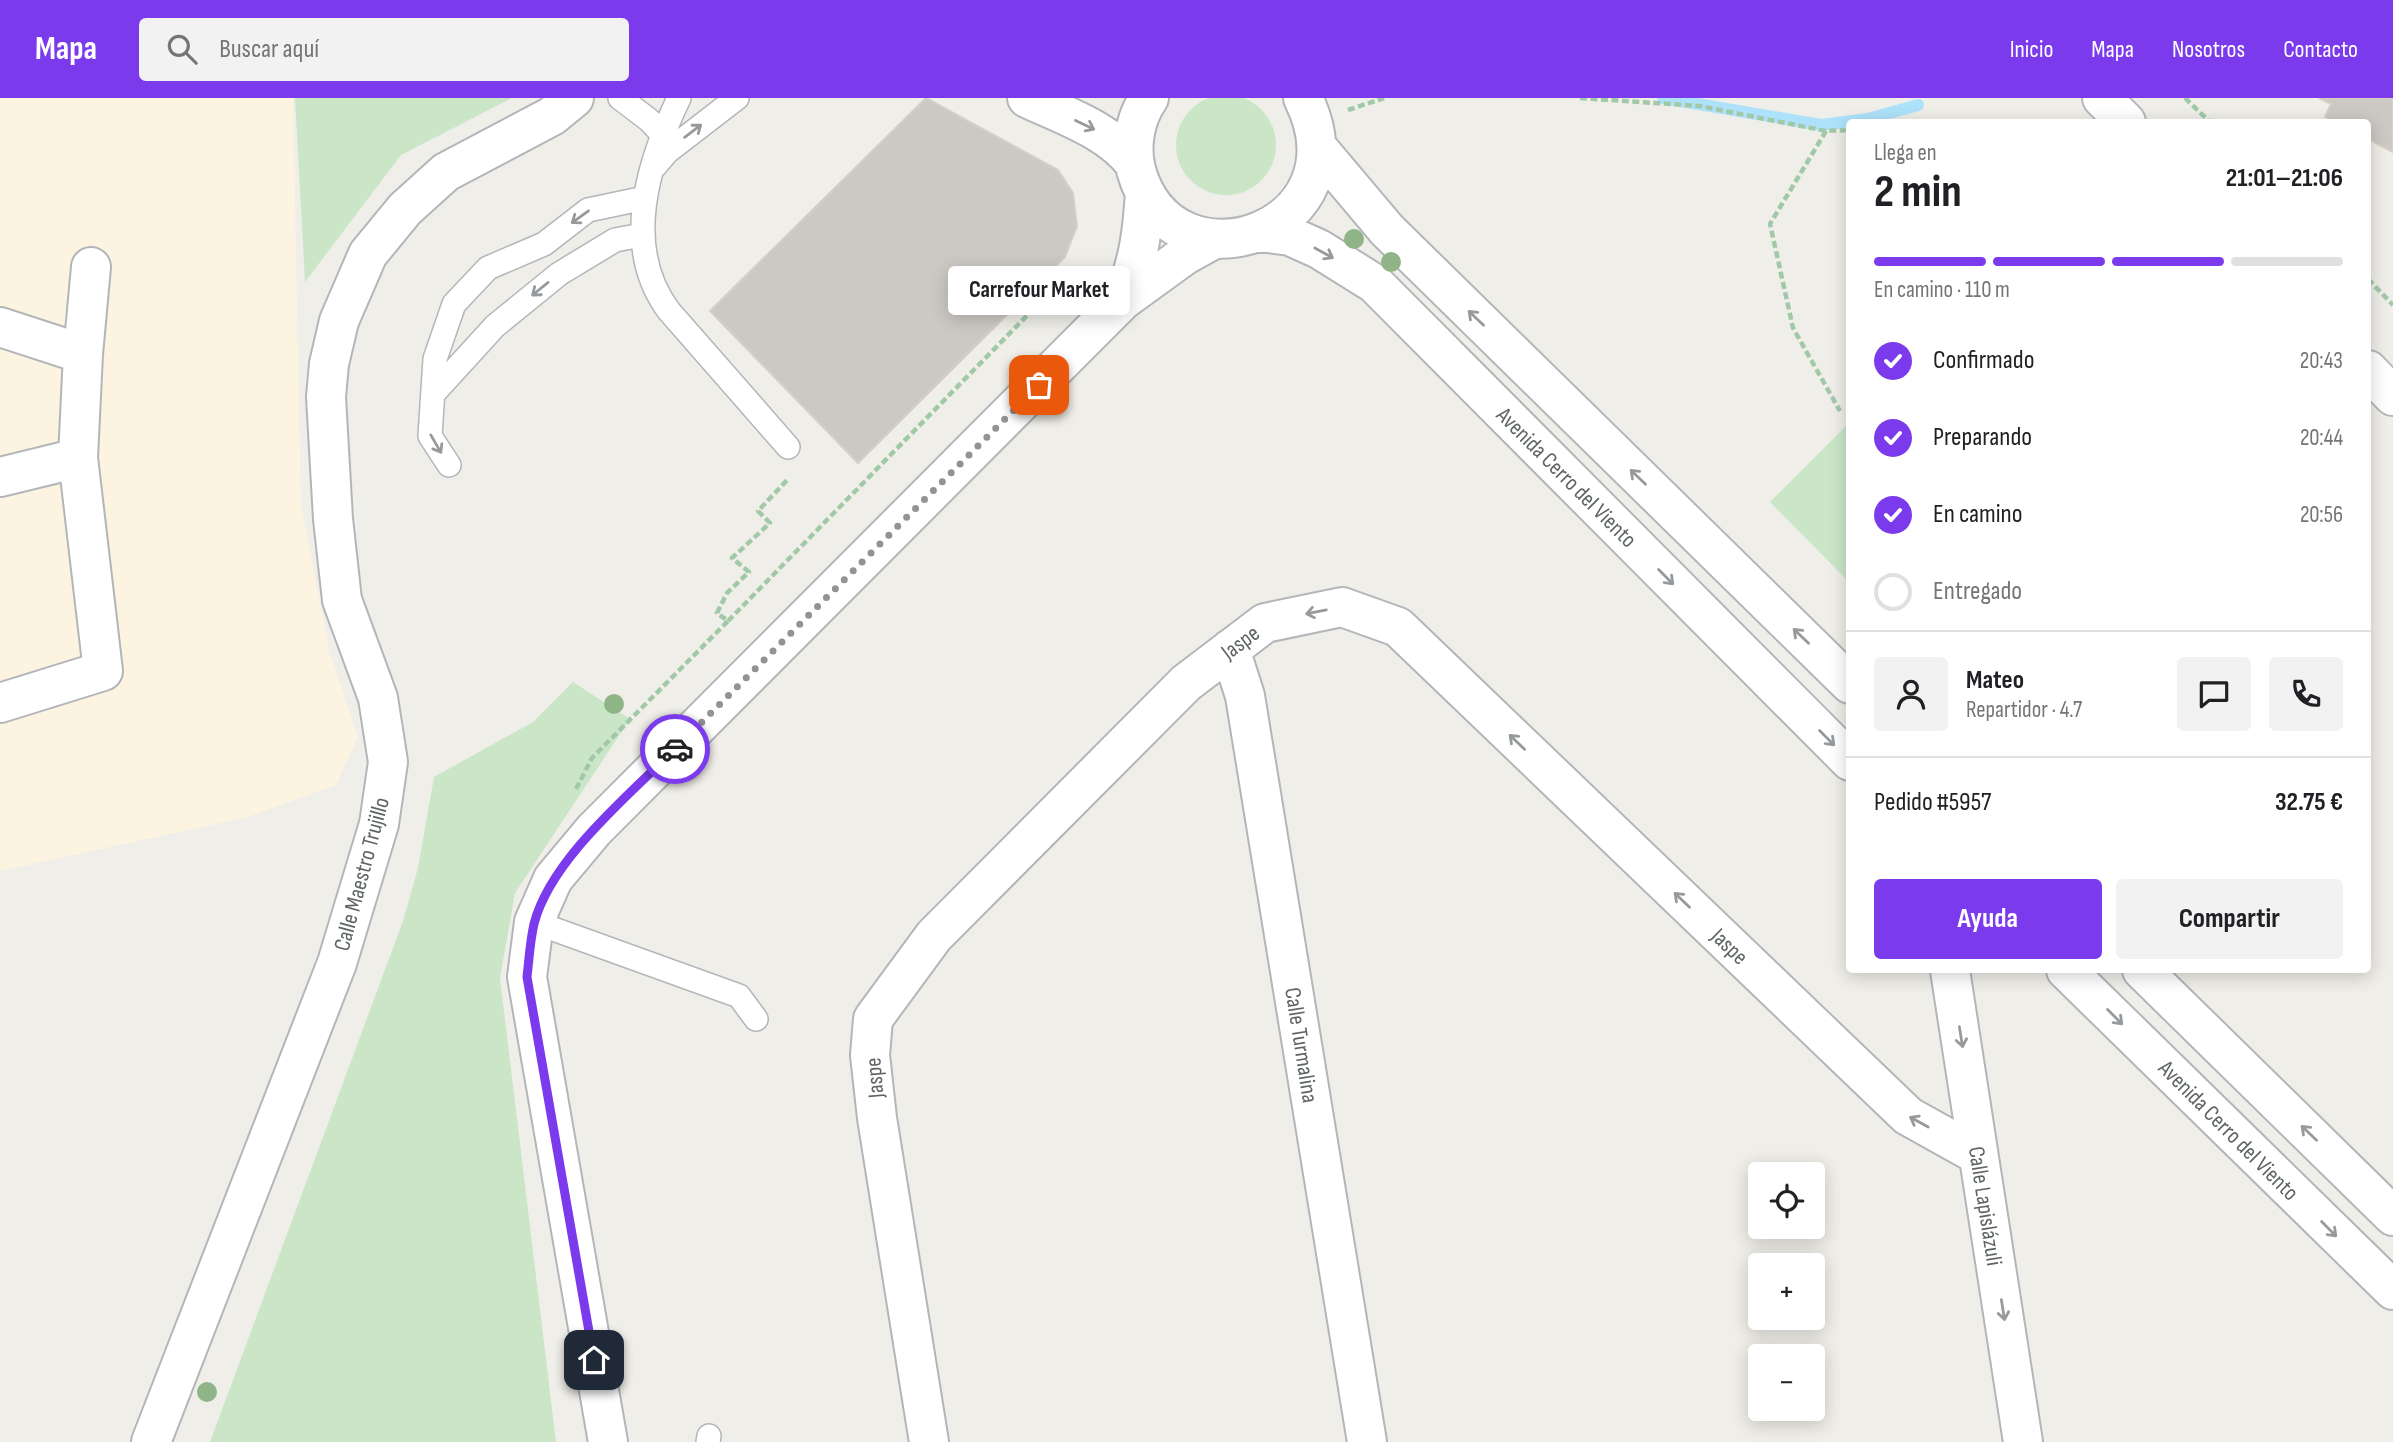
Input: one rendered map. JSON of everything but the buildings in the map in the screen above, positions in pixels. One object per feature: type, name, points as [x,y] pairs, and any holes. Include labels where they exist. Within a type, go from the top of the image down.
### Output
[{"type":"street","name":"Calle Maestro Trujillo","points":[[151,1442],[337,963],[379,824],[388,762],[378,698],[342,600],[333,519],[326,397],[329,364],[339,321],[368,254],[405,209],[446,172],[552,116],[574,98]]},
{"type":"street","points":[[1027,98],[1103,134],[1123,148],[1158,210],[1174,224],[1193,234],[1214,239],[1238,239],[1279,222],[1295,207],[1307,189],[1314,169],[1317,147],[1314,122],[1303,98]]},
{"type":"street","points":[[1123,300],[1136,268],[1142,236],[1140,178],[1134,135],[1142,107],[1149,98]]},
{"type":"street","points":[[2102,98],[2123,119]]},
{"type":"street","points":[[1317,147],[1387,230],[1846,680]]},
{"type":"street","name":"Avenida Cerro del Viento","points":[[1260,232],[1290,236],[1319,249],[1375,284],[1846,757]]},
{"type":"street","points":[[608,1442],[527,977],[534,922],[553,879],[594,830],[1123,300],[1185,255],[1214,239]]},
{"type":"street","points":[[0,703],[103,671],[78,458],[91,267]]},
{"type":"street","points":[[0,327],[83,354]]},
{"type":"street","points":[[2371,373],[2393,396]]},
{"type":"street","points":[[0,477],[78,458]]},
{"type":"street","name":"Jaspe","points":[[929,1442],[877,1118],[870,1055],[873,1019],[934,936],[1186,683],[1265,623],[1342,607],[1398,627],[1908,1116],[1978,1155]]},
{"type":"street","name":"Calle Turmalina","points":[[1230,649],[1245,696],[1367,1442]]},
{"type":"street","name":"Calle Lapislázuli","points":[[1950,973],[2023,1442]]},
{"type":"street","name":"Avenida Cerro del Viento","points":[[2069,973],[2393,1290]]},
{"type":"street","points":[[2145,973],[2393,1216]]},
{"type":"lane","points":[[620,98],[649,120],[662,134]]},
{"type":"lane","points":[[679,98],[662,134],[645,198],[642,235],[645,262],[659,297],[788,447]]},
{"type":"lane","points":[[653,169],[667,152],[737,98]]},
{"type":"lane","points":[[449,465],[430,436],[435,359],[454,303],[488,268],[544,244],[588,210],[645,198]]},
{"type":"lane","points":[[433,394],[495,326],[559,274],[615,240],[642,235]]},
{"type":"lane","points":[[534,922],[739,996],[756,1019]]},
{"type":"path","points":[[1580,98],[1700,106],[1826,131],[1846,130]]},
{"type":"path","points":[[2185,98],[2207,119]]},
{"type":"path","points":[[1826,131],[1770,224],[1793,328],[1840,411]]},
{"type":"path","points":[[2371,282],[2393,304]]},
{"type":"path","points":[[594,830],[567,805],[592,758],[1056,286],[1097,327]]},
{"type":"path","points":[[727,621],[717,613],[727,593],[749,572],[733,558],[770,523],[758,511],[791,476],[788,447]]},
{"type":"shaded area","points":[[0,98],[293,98],[301,505],[330,654],[358,737],[336,785],[248,817],[0,871]]},
{"type":"green space","points":[[1226,95],[1254,103],[1268,117],[1276,145],[1268,173],[1254,187],[1226,195],[1198,187],[1184,173],[1176,145],[1184,117],[1198,103]]},
{"type":"green space","points":[[295,98],[512,98],[401,155],[305,282]]},
{"type":"green space","points":[[1846,426],[1846,579],[1770,502]]},
{"type":"green space","points":[[573,682],[630,719],[515,893],[500,978],[556,1442],[210,1442],[403,921],[418,868],[434,777],[533,722]]},
{"type":"waterway","points":[[1663,98],[1821,125],[1846,122]]},
{"type":"waterway","points":[[1868,119],[1918,105]]},
{"type":"way so far","points":[[675,749],[1039,385]]},
{"type":"place","name":"Carrefour Market","points":[[1039,385]]},
{"type":"route","points":[[594,1360],[527,977],[534,922],[553,879],[594,830],[675,749]]}]
